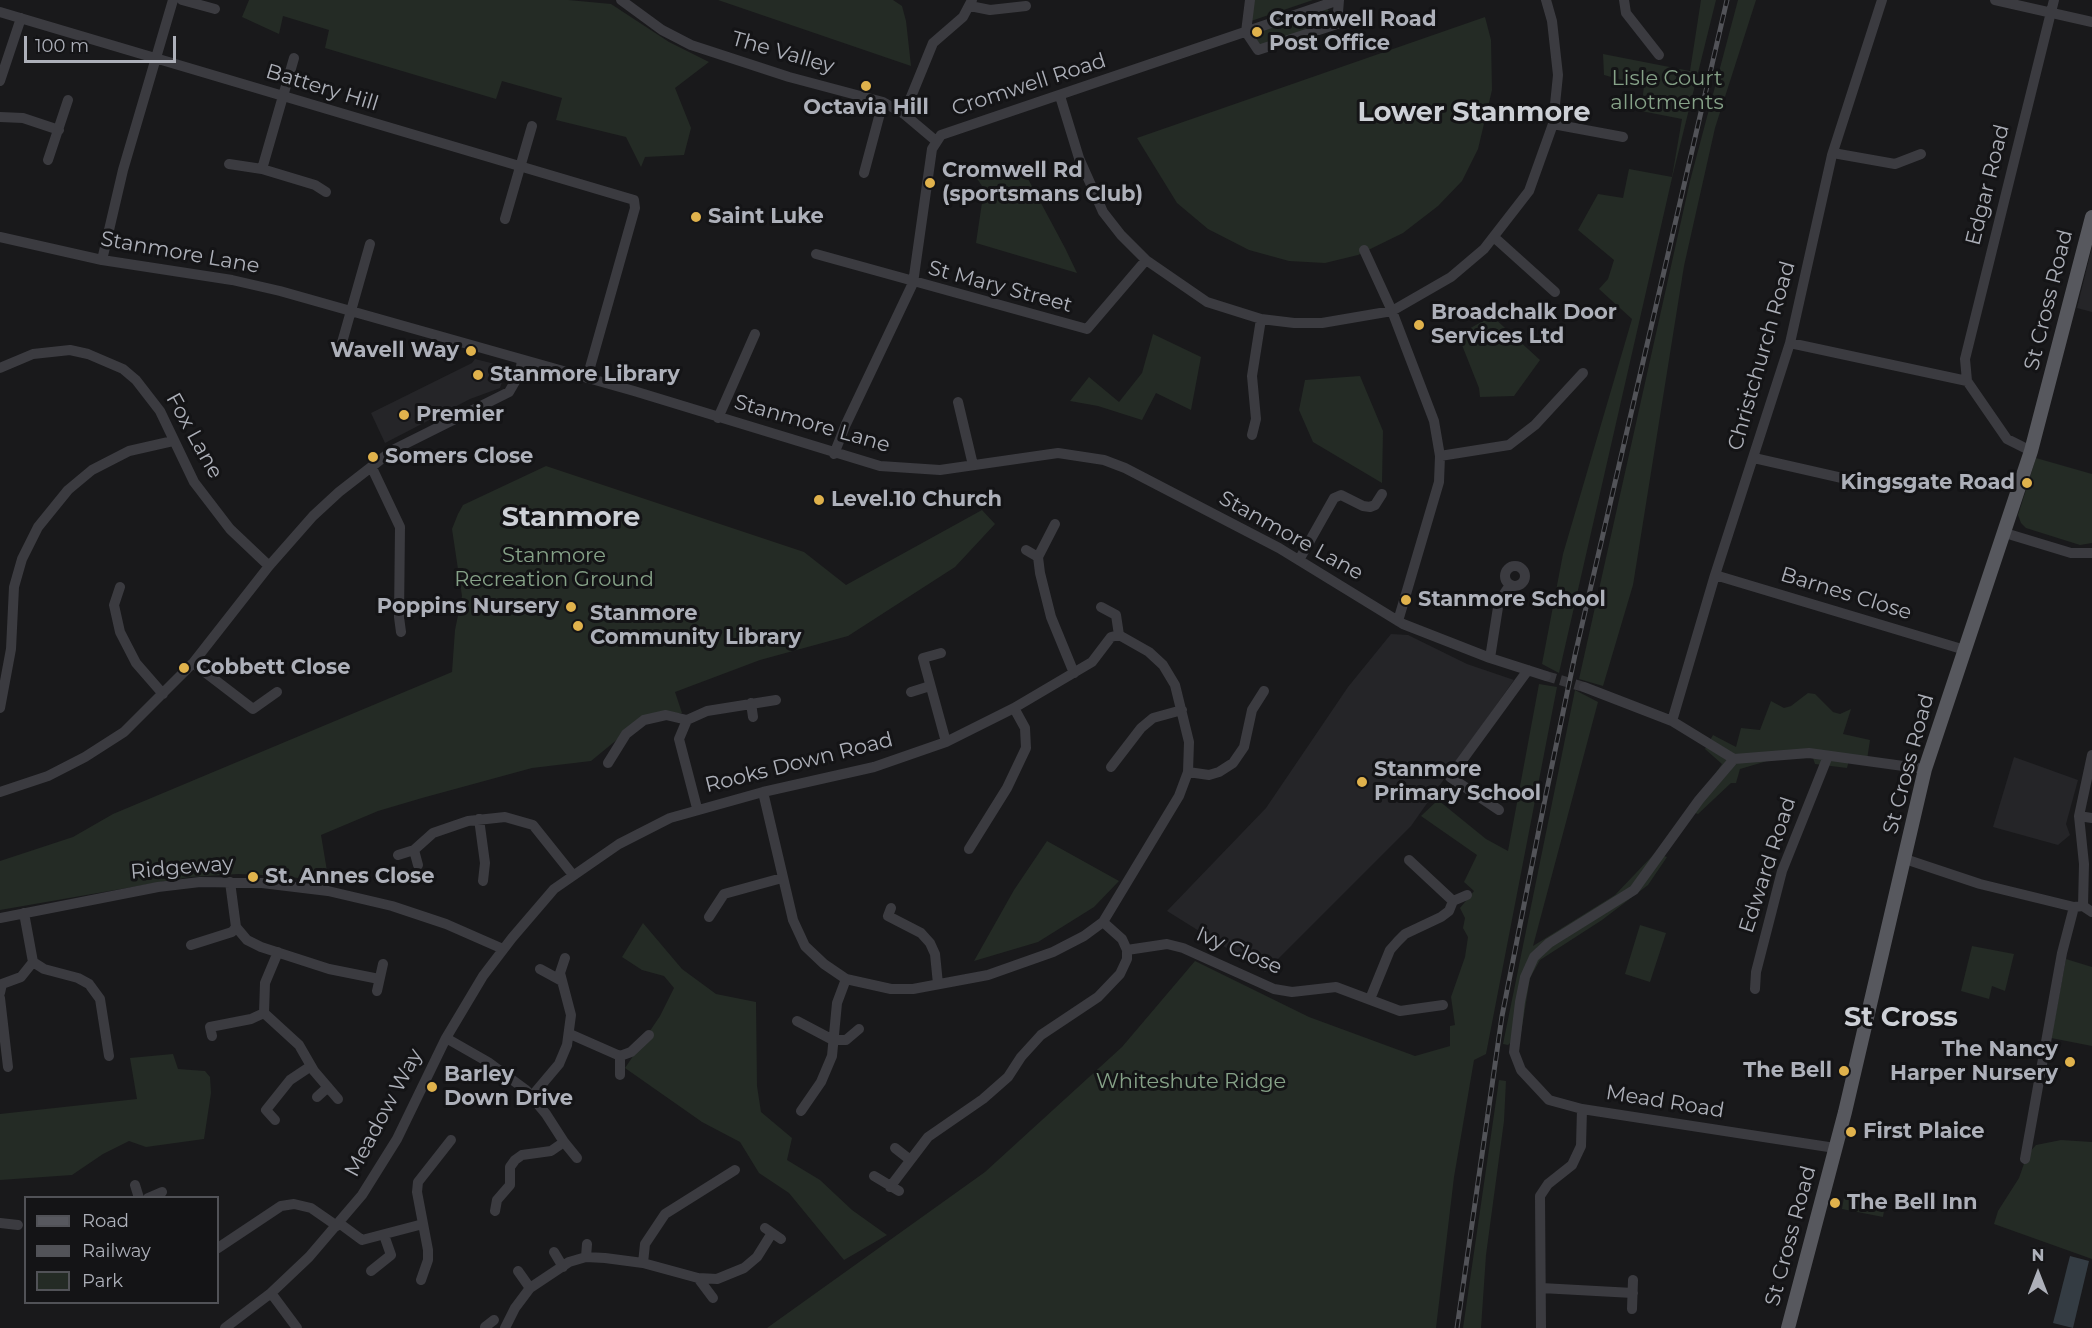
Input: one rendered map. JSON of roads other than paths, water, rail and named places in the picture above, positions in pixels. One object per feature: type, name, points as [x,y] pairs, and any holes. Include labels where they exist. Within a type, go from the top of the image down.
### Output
[{"type":"main road","name":"St Cross Road","points":[[1788,1328],[1835,1148],[1926,769],[2031,451],[2092,218]]},
{"type":"street","points":[[102,260],[123,170],[173,0]]},
{"type":"street","points":[[182,0],[215,9]]},
{"type":"street","name":"The Valley","points":[[621,0],[662,30],[691,45],[789,77],[883,102],[904,114],[936,141]]},
{"type":"street","points":[[1246,32],[1250,0]]},
{"type":"street","name":"Cromwell Road","points":[[834,454],[912,283],[936,141],[950,131],[1060,96],[1246,32],[1339,0],[1337,24],[1258,50],[1246,32]]},
{"type":"street","points":[[1060,96],[1079,158],[1103,212],[1121,236],[1146,260],[1207,302],[1261,319],[1322,323],[1392,311],[1451,277],[1495,238],[1529,191],[1552,124],[1558,75],[1552,21],[1546,0]]},
{"type":"street","points":[[1624,0],[1626,13],[1659,55]]},
{"type":"street","name":"Christchurch Road","points":[[1672,721],[1715,575],[1791,343],[1833,153],[1882,0]]},
{"type":"street","points":[[1995,0],[2092,22]]},
{"type":"street","name":"Edgar Road","points":[[1967,381],[1965,359],[2054,0]]},
{"type":"street","points":[[904,114],[933,43],[957,24],[971,3],[990,9],[1026,6]]},
{"type":"street","name":"Battery Hill","points":[[0,12],[634,200],[635,208],[587,378]]},
{"type":"street","points":[[0,81],[21,18]]},
{"type":"street","points":[[262,169],[294,58]]},
{"type":"street","points":[[48,160],[68,100]]},
{"type":"street","points":[[864,173],[883,102]]},
{"type":"street","points":[[0,117],[23,118],[58,130]]},
{"type":"street","points":[[1552,124],[1623,137]]},
{"type":"street","points":[[505,219],[532,126]]},
{"type":"street","points":[[1833,153],[1895,164],[1921,154]]},
{"type":"street","points":[[229,164],[262,169],[315,185],[326,192]]},
{"type":"street","name":"Stanmore Lane","points":[[0,237],[102,260],[232,280],[587,378],[834,454],[898,469],[940,470],[1058,453],[1104,460],[1125,468],[1299,560],[1398,621],[1490,658],[1546,676]]},
{"type":"street","points":[[1495,238],[1555,292]]},
{"type":"street","points":[[341,346],[370,243]]},
{"type":"street","points":[[1364,250],[1392,311],[1434,421],[1440,456],[1439,482],[1398,621]]},
{"type":"street","name":"St Mary Street","points":[[816,254],[912,283],[1087,329],[1146,260]]},
{"type":"street","points":[[1252,435],[1256,419],[1251,376],[1261,319]]},
{"type":"street","points":[[718,418],[754,334]]},
{"type":"street","points":[[1791,343],[1967,381],[2007,439],[2031,451]]},
{"type":"street","name":"Fox Lane","points":[[0,368],[13,360],[33,354],[70,350],[110,362],[136,380],[160,411],[194,482],[230,529],[269,566]]},
{"type":"street","points":[[0,792],[48,776],[85,757],[124,732],[193,663],[269,566],[313,516],[339,492],[393,450],[509,392],[520,373],[522,360]]},
{"type":"street","points":[[1440,456],[1509,446],[1535,425],[1583,373]]},
{"type":"street","points":[[958,402],[973,465]]},
{"type":"street","points":[[0,708],[11,649],[14,587],[22,559],[38,527],[68,490],[92,470],[129,451],[173,441]]},
{"type":"street","points":[[1754,458],[1842,477]]},
{"type":"street","points":[[372,468],[400,527],[399,616],[401,632]]},
{"type":"street","points":[[1299,560],[1334,498],[1341,495],[1362,506],[1370,507],[1375,505],[1382,494]]},
{"type":"street","points":[[1055,524],[1038,557],[1051,616],[1074,673]]},
{"type":"street","points":[[2005,533],[2071,553],[2092,553]]},
{"type":"street","points":[[1026,550],[1038,557]]},
{"type":"street","name":"Barnes Close","points":[[1715,575],[1965,650]]},
{"type":"street","points":[[1490,658],[1499,601],[1510,585]]},
{"type":"street","points":[[120,587],[114,605],[120,632],[136,663],[163,694]]},
{"type":"street","points":[[763,792],[793,920],[805,946],[824,964],[846,979],[891,989],[938,984],[1019,966],[1084,936],[1103,922],[1179,796],[1188,772],[1189,742],[1175,685],[1163,665],[1149,652],[1119,635],[1116,615],[1101,607]]},
{"type":"street","name":"Rooks Down Road","points":[[503,949],[538,906],[573,875],[644,830],[697,808],[874,767],[946,742],[1014,708],[1092,662],[1111,638],[1119,635]]},
{"type":"street","points":[[941,653],[923,658],[946,742]]},
{"type":"street","points":[[193,663],[253,709],[276,692]]},
{"type":"street","points":[[1499,810],[1450,777],[1528,670]]},
{"type":"street","points":[[911,692],[930,686]]},
{"type":"street","points":[[1584,687],[1672,721],[1734,759],[1809,753],[1926,769]]},
{"type":"street","points":[[1188,772],[1209,775],[1233,763],[1244,747],[1252,710],[1264,691]]},
{"type":"street","points":[[608,763],[626,734],[644,720],[666,715],[687,720],[706,711],[776,700]]},
{"type":"street","points":[[752,704],[753,717]]},
{"type":"street","points":[[969,849],[1007,788],[1026,748],[1025,728],[1014,708]]},
{"type":"street","points":[[1111,767],[1141,728],[1153,718],[1182,710]]},
{"type":"street","points":[[687,720],[679,739],[697,808]]},
{"type":"street","points":[[2025,1159],[2062,953],[2083,908],[2084,864],[2079,816],[2092,755]]},
{"type":"street","name":"Edward Road","points":[[1755,989],[1756,972],[1782,871],[1828,756]]},
{"type":"street","name":"Mead Road","points":[[1734,759],[1700,800],[1634,890],[1549,943],[1534,957],[1525,977],[1521,994],[1514,1052],[1521,1070],[1549,1100],[1581,1109],[1835,1148]]},
{"type":"street","points":[[2079,816],[2092,818]]},
{"type":"street","points":[[398,855],[414,850],[433,833],[479,819],[505,817],[533,825],[573,875]]},
{"type":"street","points":[[479,819],[485,863],[483,881]]},
{"type":"street","points":[[970,823],[981,830]]},
{"type":"street","points":[[414,850],[418,865]]},
{"type":"street","points":[[1905,859],[1980,884],[2083,908]]},
{"type":"street","points":[[1409,860],[1454,901]]},
{"type":"street","points":[[709,917],[724,894],[782,878]]},
{"type":"street","points":[[230,882],[236,927],[247,940],[329,969],[379,979]]},
{"type":"street","name":"Ridgeway","points":[[0,918],[158,887],[230,882],[293,886],[376,902],[446,924],[503,949]]},
{"type":"street","points":[[1370,999],[1390,950],[1398,941],[1415,928],[1441,917],[1449,911],[1454,901],[1467,895]]},
{"type":"street","points":[[891,908],[888,916],[921,933],[930,943],[935,954],[938,984]]},
{"type":"street","points":[[24,913],[33,962],[44,969],[78,978],[94,990],[100,999],[109,1056]]},
{"type":"street","points":[[874,1176],[894,1189],[909,1159],[939,1127],[982,1099],[1008,1077],[1021,1057],[1041,1035],[1098,997],[1112,984],[1120,974],[1127,950],[1122,939],[1103,922]]},
{"type":"street","points":[[191,945],[232,932],[236,927]]},
{"type":"street","name":"Ivy Close","points":[[1127,950],[1167,944],[1183,948],[1274,989],[1292,992],[1335,987],[1401,1011],[1443,1005]]},
{"type":"street","name":"Meadow Way","points":[[225,1328],[271,1293],[309,1257],[362,1195],[397,1139],[446,1038],[483,976],[503,949]]},
{"type":"street","points":[[278,952],[265,983],[264,1013],[299,1045],[311,1066],[338,1099]]},
{"type":"street","points":[[532,1096],[560,1064],[570,1034],[571,1014],[560,967],[564,958]]},
{"type":"street","points":[[0,993],[3,981],[21,977],[33,962]]},
{"type":"street","points":[[377,990],[383,964]]},
{"type":"street","points":[[540,969],[562,981]]},
{"type":"street","points":[[801,1111],[821,1082],[832,1056],[837,1003],[846,979]]},
{"type":"street","points":[[0,998],[3,1054],[8,1067]]},
{"type":"street","points":[[212,1036],[210,1027],[251,1019],[264,1013]]},
{"type":"street","points":[[797,1021],[833,1040],[846,1040],[859,1029]]},
{"type":"street","points":[[570,1034],[620,1056],[631,1052],[649,1035]]},
{"type":"street","points":[[446,1038],[488,1062],[532,1096],[577,1158]]},
{"type":"street","points":[[620,1056],[620,1076]]},
{"type":"street","points":[[275,1120],[266,1110],[290,1080],[311,1066]]},
{"type":"street","points":[[317,1097],[328,1087]]},
{"type":"street","points":[[1541,1328],[1540,1196],[1548,1184],[1572,1166],[1581,1146],[1581,1109]]},
{"type":"street","points":[[420,1280],[428,1260],[418,1182],[451,1140]]},
{"type":"street","points":[[495,1211],[497,1200],[510,1185],[510,1167],[515,1160],[522,1155],[551,1151],[564,1142]]},
{"type":"street","points":[[895,1148],[909,1159]]},
{"type":"street","points":[[643,1263],[645,1244],[665,1214],[735,1170]]},
{"type":"street","points":[[135,1185],[139,1196]]},
{"type":"street","points":[[151,1196],[162,1192]]},
{"type":"street","points":[[219,1247],[281,1206],[294,1204],[311,1208],[362,1240],[423,1224]]},
{"type":"street","points":[[0,1223],[18,1225]]},
{"type":"street","points":[[505,1328],[515,1308],[530,1288],[563,1267],[586,1257],[643,1263],[698,1278],[717,1279],[734,1274],[757,1257],[773,1233]]},
{"type":"street","points":[[371,1271],[391,1255],[384,1235]]},
{"type":"street","points":[[586,1257],[587,1245]]},
{"type":"street","points":[[554,1252],[563,1267]]},
{"type":"street","points":[[519,1271],[530,1288]]},
{"type":"street","points":[[698,1278],[712,1298]]},
{"type":"street","points":[[1632,1309],[1633,1280]]},
{"type":"street","points":[[1540,1288],[1633,1293]]},
{"type":"street","points":[[271,1293],[297,1328]]},
{"type":"tunnel","points":[[1546,676],[1584,687]]},
{"type":"railway","points":[[1457,1328],[1502,1016],[1546,794],[1575,655],[1727,0]]},
{"type":"place","name":"Cromwell Road Post Office","points":[[1257,32]]},
{"type":"place","name":"Octavia Hill","points":[[866,86]]},
{"type":"place","name":"Cromwell Rd (sportsmans Club)","points":[[930,183]]},
{"type":"place","name":"Saint Luke","points":[[696,217]]},
{"type":"place","name":"Broadchalk Door Services Ltd","points":[[1419,325]]},
{"type":"place","name":"Wavell Way","points":[[471,351]]},
{"type":"place","name":"Stanmore Library","points":[[478,375]]},
{"type":"place","name":"Premier","points":[[404,415]]},
{"type":"place","name":"Somers Close","points":[[373,457]]},
{"type":"place","name":"Kingsgate Road","points":[[2027,483]]},
{"type":"place","name":"Level.10 Church","points":[[819,500]]},
{"type":"place","name":"Stanmore School","points":[[1406,600]]},
{"type":"place","name":"Poppins Nursery","points":[[571,607]]},
{"type":"place","name":"Stanmore Community Library","points":[[578,626]]},
{"type":"place","name":"Cobbett Close","points":[[184,668]]},
{"type":"place","name":"Stanmore Primary School","points":[[1362,782]]},
{"type":"place","name":"St. Annes Close","points":[[253,877]]},
{"type":"place","name":"The Nancy Harper Nursery","points":[[2070,1062]]},
{"type":"place","name":"The Bell","points":[[1844,1071]]},
{"type":"place","name":"Barley Down Drive","points":[[432,1087]]},
{"type":"place","name":"First Plaice","points":[[1851,1132]]},
{"type":"place","name":"The Bell Inn","points":[[1835,1203]]},
{"type":"district","name":"Lower Stanmore","points":[[1474,113]]},
{"type":"district","name":"Stanmore","points":[[571,518]]},
{"type":"district","name":"St Cross","points":[[1901,1018]]},
{"type":"park label","name":"Lisle Court allotments","points":[[1667,91]]},
{"type":"park label","name":"Stanmore Recreation Ground","points":[[554,568]]},
{"type":"park label","name":"Whiteshute Ridge","points":[[1191,1082]]}]
